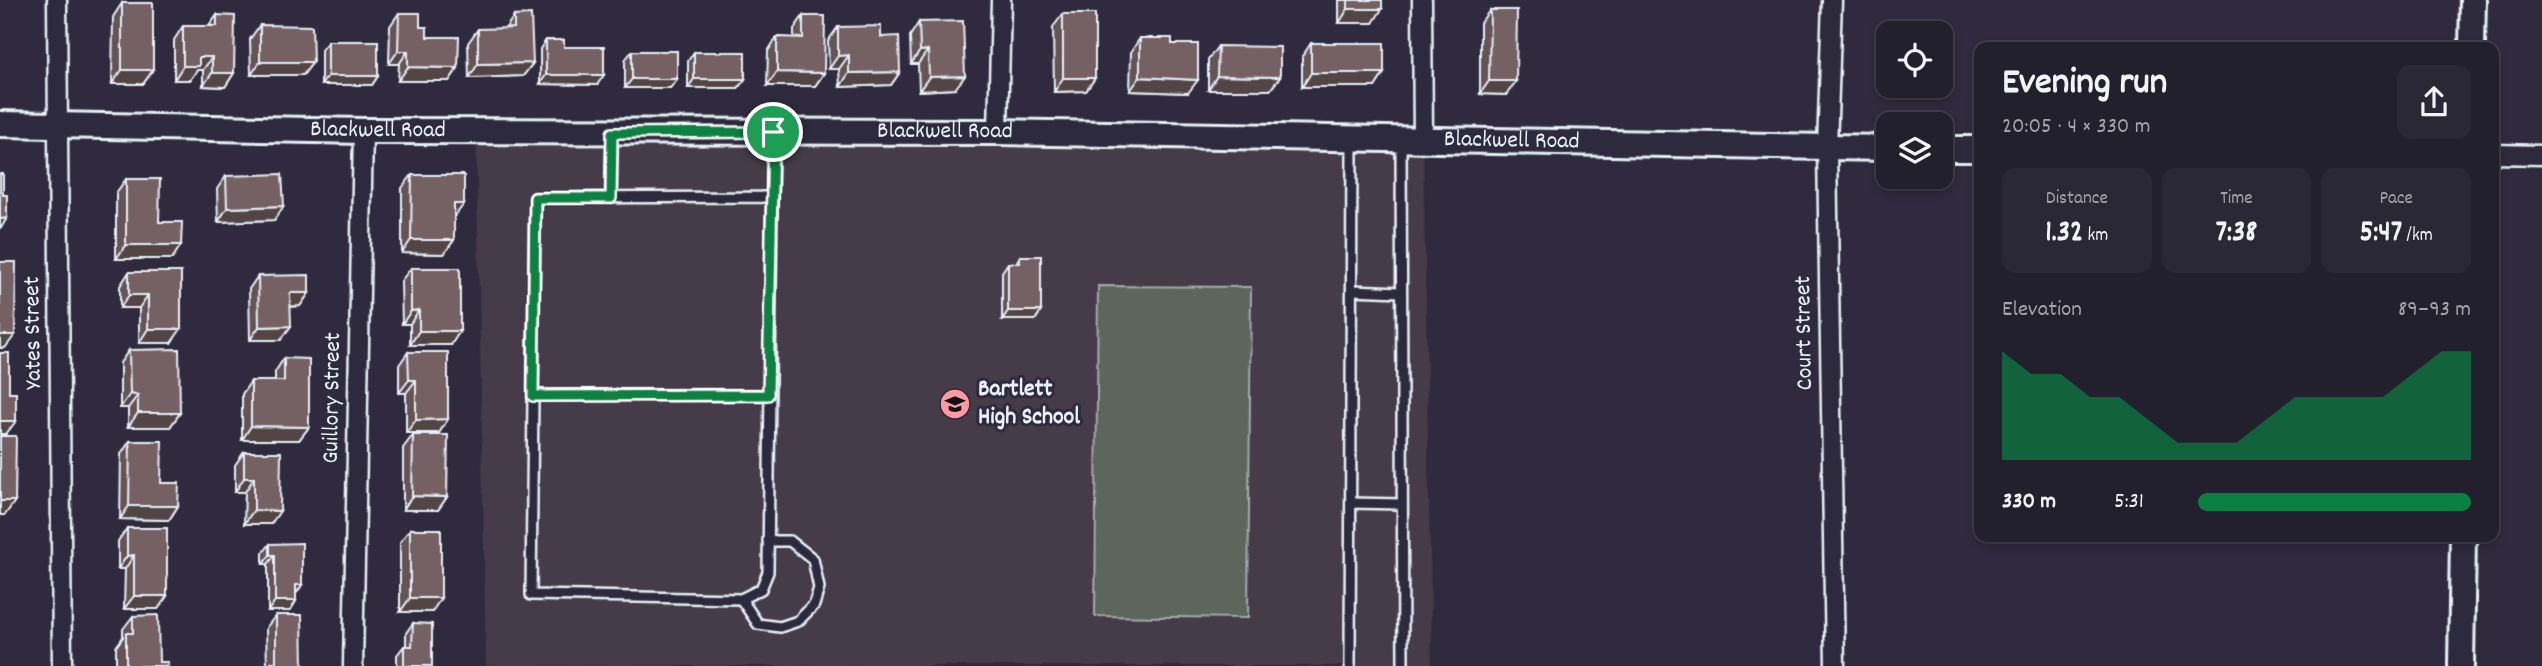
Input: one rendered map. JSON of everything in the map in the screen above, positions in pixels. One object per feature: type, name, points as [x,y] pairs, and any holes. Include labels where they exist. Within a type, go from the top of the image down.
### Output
[{"type":"street","name":"Yates Street","points":[[57,0],[62,666]]},
{"type":"street","points":[[998,132],[1001,0]]},
{"type":"street","points":[[1412,141],[1422,0]]},
{"type":"street","name":"Court Street","points":[[1832,0],[1827,148],[1835,666]]},
{"type":"street","points":[[2472,42],[2473,0]]},
{"type":"street","name":"Blackwell Road","points":[[0,124],[612,133],[998,132],[1876,148]]},
{"type":"street","name":"Guillory Street","points":[[353,666],[363,131]]},
{"type":"street","points":[[1953,149],[1974,149]]},
{"type":"street","points":[[2499,154],[2542,155]]},
{"type":"street","points":[[2461,666],[2463,542]]},
{"type":"lane","points":[[772,197],[535,198],[531,594],[741,598],[761,589],[768,572],[773,132]]},
{"type":"lane","points":[[611,198],[612,133]]},
{"type":"lane","points":[[1350,666],[1352,140]]},
{"type":"lane","points":[[1403,666],[1401,292],[1412,141]]},
{"type":"lane","points":[[1352,290],[1401,292]]},
{"type":"lane","points":[[533,396],[768,395]]},
{"type":"lane","points":[[1351,503],[1402,504]]},
{"type":"lane","points":[[741,598],[758,624],[780,627],[797,621],[814,605],[819,588],[813,559],[790,541],[768,541]]},
{"type":"shaded area","name":"Bartlett High School","points":[[476,131],[1423,141],[1432,666],[486,666]]},
{"type":"shaded area","points":[[1098,286],[1251,287],[1248,618],[1095,616]]},
{"type":"building","points":[[1348,0],[1382,0],[1382,9],[1348,9]]},
{"type":"building","points":[[122,3],[153,3],[153,70],[122,70]]},
{"type":"building","points":[[1490,10],[1517,10],[1516,81],[1489,81]]},
{"type":"building","points":[[399,13],[420,13],[420,27],[427,27],[427,37],[459,37],[458,68],[408,67],[408,51],[398,51]]},
{"type":"building","points":[[1063,14],[1095,14],[1095,78],[1063,78]]},
{"type":"building","points":[[217,15],[235,16],[234,73],[212,73],[212,57],[199,57],[199,66],[183,66],[183,26],[217,26]]},
{"type":"building","points":[[531,15],[533,63],[478,64],[478,29],[514,28],[514,16]]},
{"type":"building","points":[[803,16],[825,16],[824,73],[777,72],[777,37],[803,38]]},
{"type":"building","points":[[963,21],[965,76],[929,77],[928,50],[920,51],[919,22]]},
{"type":"building","points":[[260,25],[312,26],[313,62],[260,62]]},
{"type":"building","points":[[881,26],[881,37],[899,36],[900,72],[849,73],[849,55],[838,56],[838,27]]},
{"type":"building","points":[[1140,38],[1172,38],[1172,44],[1198,44],[1198,80],[1140,77]]},
{"type":"building","points":[[546,40],[564,40],[564,47],[604,47],[604,75],[546,75]]},
{"type":"building","points":[[328,41],[378,41],[378,76],[328,76]]},
{"type":"building","points":[[1311,43],[1384,43],[1384,73],[1311,73]]},
{"type":"building","points":[[1218,46],[1280,47],[1280,77],[1217,76]]},
{"type":"building","points":[[632,51],[677,51],[677,79],[632,79]]},
{"type":"building","points":[[694,52],[745,52],[745,79],[694,79]]},
{"type":"building","points":[[0,174],[3,174],[3,195],[7,195],[7,218],[0,219]]},
{"type":"building","points":[[282,174],[284,206],[227,208],[226,176]]},
{"type":"building","points":[[412,175],[464,175],[464,204],[454,204],[454,240],[411,240]]},
{"type":"building","points":[[126,179],[160,179],[159,222],[182,222],[181,245],[126,245]]},
{"type":"building","points":[[1020,256],[1041,256],[1041,311],[1008,311],[1008,263],[1020,263]]},
{"type":"building","points":[[0,262],[16,262],[15,335],[0,335]]},
{"type":"building","points":[[411,268],[460,268],[460,331],[419,331],[419,310],[411,311]]},
{"type":"building","points":[[129,272],[181,272],[181,329],[148,329],[148,295],[129,295]]},
{"type":"building","points":[[309,275],[309,293],[290,293],[291,326],[259,327],[258,276]]},
{"type":"building","points":[[179,349],[180,413],[138,413],[138,395],[130,394],[129,350]]},
{"type":"building","points":[[408,352],[448,352],[448,419],[416,420],[416,380],[409,380]]},
{"type":"building","points":[[0,353],[9,353],[9,393],[16,393],[16,421],[0,421]]},
{"type":"building","points":[[284,358],[309,359],[309,427],[251,426],[251,381],[284,381]]},
{"type":"building","points":[[413,435],[448,435],[447,497],[412,496]]},
{"type":"building","points":[[0,436],[16,436],[15,501],[0,501]]},
{"type":"building","points":[[130,441],[162,441],[161,483],[179,483],[178,506],[129,506]]},
{"type":"building","points":[[244,452],[281,452],[280,511],[254,510],[254,478],[244,478]]},
{"type":"building","points":[[127,528],[167,528],[167,596],[134,596],[134,555],[127,556]]},
{"type":"building","points":[[410,529],[441,529],[441,598],[410,598]]},
{"type":"building","points":[[302,543],[302,585],[296,585],[296,601],[275,601],[275,555],[270,555],[270,544]]},
{"type":"building","points":[[158,615],[159,662],[168,662],[168,666],[126,666],[126,633],[133,633],[133,616]]},
{"type":"building","points":[[276,615],[302,615],[303,666],[271,666],[271,662],[276,662]]},
{"type":"building","points":[[413,623],[432,624],[432,666],[404,666],[404,646],[412,646]]},
{"type":"place","name":"Bartlett High School","points":[[955,404]]},
{"type":"route","points":[[773,132],[768,395],[533,396],[535,198],[611,198],[612,133],[773,132]]}]
